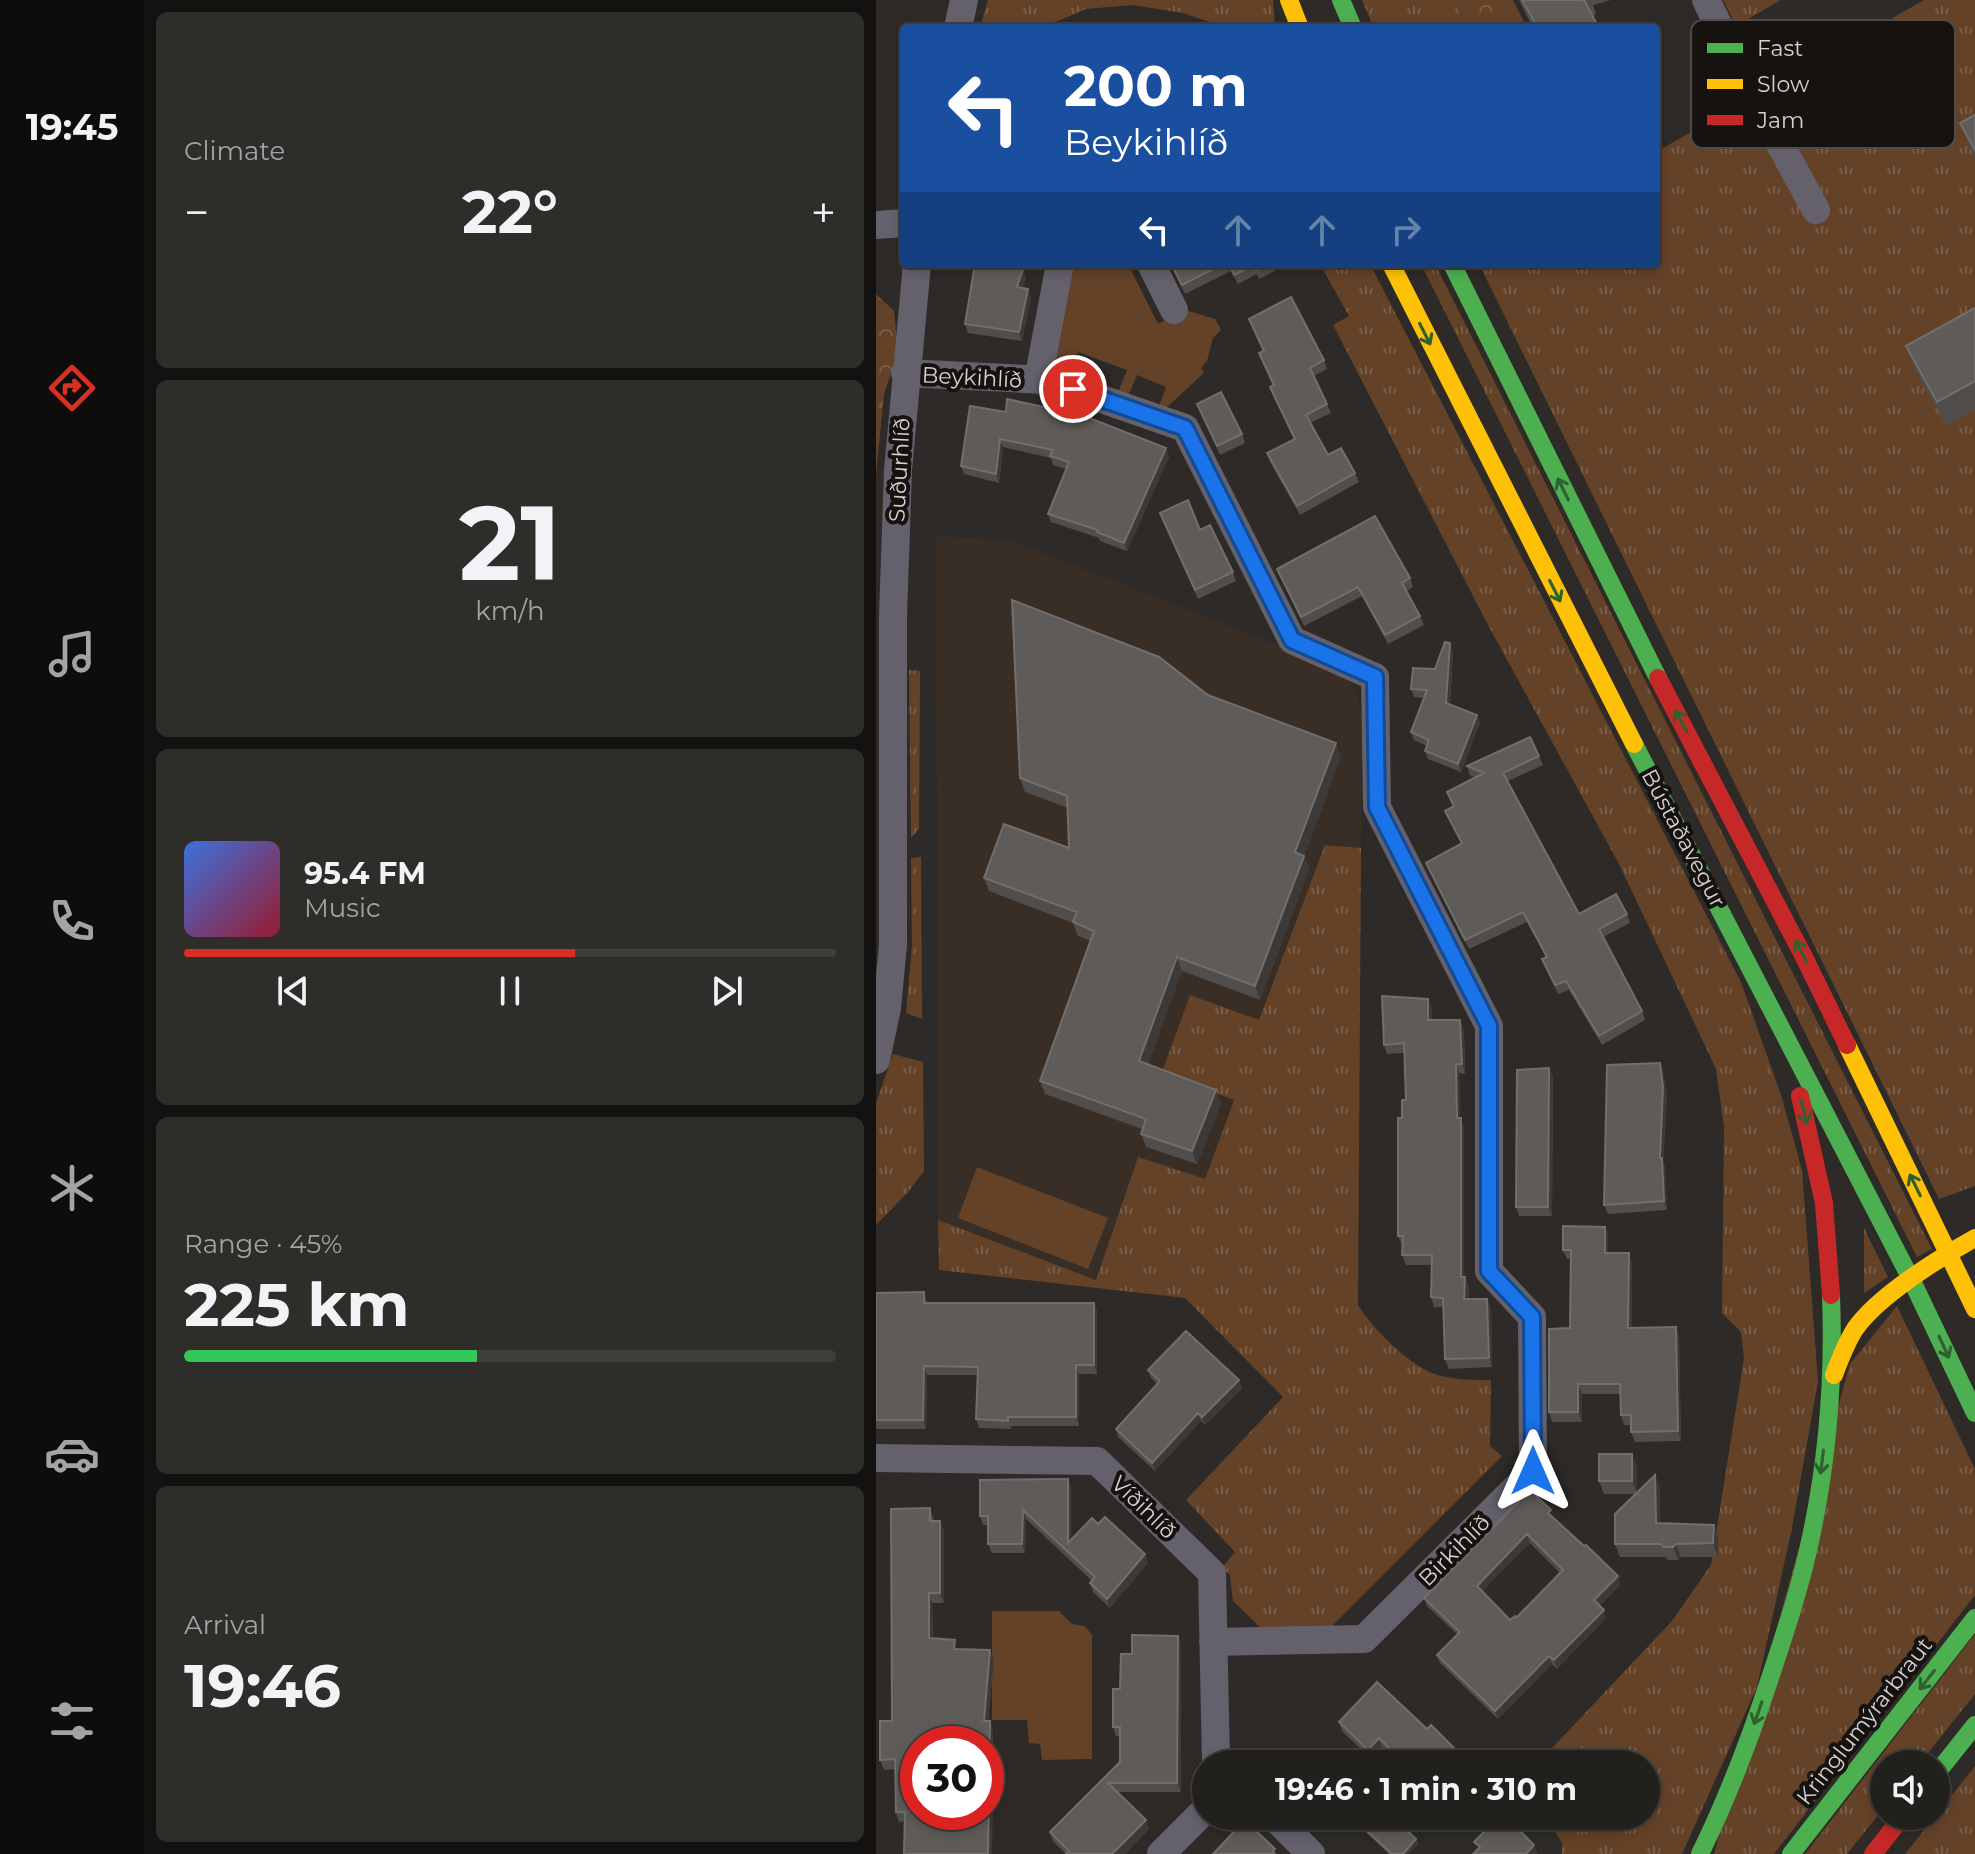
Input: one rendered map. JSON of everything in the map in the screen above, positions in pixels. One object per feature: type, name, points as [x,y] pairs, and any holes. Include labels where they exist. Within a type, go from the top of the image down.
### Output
[{"type":"main road","points":[[1289,0],[1298,24]]},
{"type":"main road","points":[[1341,0],[1351,24]]},
{"type":"main road","name":"Bústaðavegur","points":[[1393,268],[1576,632],[1912,1281],[1975,1413]]},
{"type":"main road","points":[[1454,268],[1629,622],[1804,957],[1975,1309]]},
{"type":"main road","points":[[1700,1854],[1718,1819],[1760,1711],[1803,1567],[1816,1512],[1831,1384],[1828,1236],[1819,1177],[1799,1091],[1761,985]]},
{"type":"main road","points":[[1831,1384],[1844,1348],[1860,1324],[1912,1281],[1975,1238]]},
{"type":"main road","name":"Kringlumýrarbraut","points":[[1791,1854],[1975,1618]]},
{"type":"main road","points":[[1950,1756],[1975,1725]]},
{"type":"main road","points":[[1873,1854],[1892,1830]]},
{"type":"street","points":[[1706,0],[1716,20]]},
{"type":"street","points":[[1782,148],[1816,210]]},
{"type":"street","points":[[876,225],[900,223]]},
{"type":"street","name":"Suðurhlíð","points":[[876,1060],[887,1008],[893,945],[893,616],[898,470],[917,268]]},
{"type":"street","name":"Beykihlíð","points":[[1038,380],[1059,268]]},
{"type":"street","points":[[1153,268],[1174,310]]},
{"type":"street","name":"Beykihlíð","points":[[905,373],[1047,380],[1185,428],[1292,640],[1375,677]]},
{"type":"street","name":"Birkihlíð","points":[[1213,1642],[1364,1639],[1533,1471],[1532,1317],[1489,1271],[1489,1026],[1377,807],[1375,677]]},
{"type":"street","name":"Víðihlíð","points":[[876,1458],[1097,1461],[1212,1573],[1217,1750]]},
{"type":"street","points":[[1161,1854],[1192,1823]]},
{"type":"street","points":[[1287,1830],[1311,1854]]},
{"type":"shaded area","points":[[936,536],[1010,540],[1326,664],[1346,677],[1356,691],[1362,717],[1361,848],[1325,845],[1259,1020],[1191,995],[1163,1072],[1234,1099],[1205,1179],[1137,1158],[1096,1280],[938,1220]]},
{"type":"green space","points":[[988,0],[1273,0],[1275,24],[1215,24],[1183,13],[1133,5],[1086,9],[1050,24],[981,24]]},
{"type":"green space","points":[[1362,0],[1454,0],[1468,24],[1372,24]]},
{"type":"green space","points":[[1454,0],[1513,0],[1525,24],[1468,24]]},
{"type":"green space","points":[[1723,0],[1781,0],[1746,20],[1733,20]]},
{"type":"green space","points":[[1924,0],[1975,0],[1975,1186],[1939,1199],[1481,268],[1660,268],[1660,150],[1691,132],[1691,148],[1955,148],[1955,20],[1889,20]]},
{"type":"green space","points":[[1066,268],[1130,268],[1158,324],[1185,310],[1215,319],[1221,330],[1213,338],[1207,361],[1201,368],[1204,373],[1166,408],[1159,406],[1166,387],[1137,375],[1129,394],[1119,390],[1127,370],[1078,352],[1070,371],[1051,363]]},
{"type":"green space","points":[[1322,268],[1372,268],[1741,982],[1782,1098],[1802,1170],[1818,1381],[1792,1528],[1757,1687],[1682,1854],[1562,1854],[1562,1843],[1554,1830],[1660,1830],[1660,1750],[1550,1750],[1672,1621],[1711,1565],[1744,1358],[1741,1332],[1722,1313],[1724,1127],[1716,1069],[1619,864],[1489,627],[1333,325],[1349,316]]},
{"type":"green space","points":[[1423,268],[1437,268],[1932,1249],[1917,1257]]},
{"type":"green space","points":[[876,294],[894,311],[898,352],[884,394],[876,475]]},
{"type":"green space","points":[[909,670],[920,671],[919,829],[911,838]]},
{"type":"green space","points":[[1325,845],[1361,848],[1358,1305],[1384,1337],[1406,1357],[1430,1372],[1466,1380],[1491,1380],[1490,1446],[1502,1456],[1332,1626],[1263,1630],[1233,1601],[1230,1575],[1222,1568],[1235,1552],[1186,1500],[1283,1397],[1185,1298],[939,1270],[938,1220],[1096,1280],[1138,1157],[1205,1179],[1234,1100],[1162,1072],[1190,995],[1259,1020]]},
{"type":"green space","points":[[921,857],[922,1019],[906,1013],[912,946],[911,858]]},
{"type":"green space","points":[[893,1054],[923,1062],[924,1171],[876,1225],[876,1103]]},
{"type":"green space","points":[[977,1167],[1108,1218],[1088,1269],[958,1218]]},
{"type":"green space","points":[[1864,1228],[1888,1277],[1864,1293]]},
{"type":"green space","points":[[1897,1306],[1975,1469],[1975,1595],[1774,1854],[1714,1854],[1850,1364]]},
{"type":"green space","points":[[992,1611],[1059,1611],[1072,1624],[1085,1626],[1092,1635],[1092,1759],[1042,1760],[1040,1744],[1029,1743],[1027,1720],[992,1720]]},
{"type":"green space","points":[[1975,1634],[1975,1694],[1930,1750],[1885,1750]]},
{"type":"green space","points":[[1975,1766],[1975,1854],[1905,1854],[1924,1830],[1950,1830],[1950,1797]]},
{"type":"green space","points":[[1870,1770],[1870,1825],[1847,1854],[1805,1854]]},
{"type":"building","points":[[1522,0],[1584,0],[1597,24],[1536,24]]},
{"type":"building","points":[[1975,115],[1975,150],[1960,123]]},
{"type":"building","points":[[974,268],[1023,269],[1017,287],[1028,289],[1019,332],[965,324]]},
{"type":"building","points":[[1173,268],[1215,268],[1182,285]]},
{"type":"building","points":[[1231,268],[1248,268],[1234,275]]},
{"type":"building","points":[[1291,297],[1324,360],[1310,368],[1327,404],[1306,415],[1328,455],[1341,448],[1355,473],[1297,506],[1267,453],[1295,439],[1270,387],[1274,385],[1259,353],[1264,351],[1249,319]]},
{"type":"building","points":[[1975,308],[1975,381],[1937,402],[1906,346]]},
{"type":"building","points":[[1221,392],[1242,434],[1217,446],[1197,404]]},
{"type":"building","points":[[1007,399],[1063,411],[1064,408],[1166,448],[1124,543],[1098,530],[1048,514],[1069,462],[1050,456],[1053,450],[1000,439],[996,474],[961,466],[970,406],[1006,412]]},
{"type":"building","points":[[1188,500],[1200,530],[1210,525],[1233,572],[1195,590],[1160,513]]},
{"type":"building","points":[[1375,516],[1410,578],[1402,583],[1420,616],[1385,635],[1358,587],[1301,617],[1277,569]]},
{"type":"building","points":[[1012,600],[1159,657],[1208,695],[1336,743],[1295,852],[1304,856],[1255,986],[1177,957],[1139,1061],[1216,1090],[1192,1151],[1141,1134],[1146,1119],[1040,1081],[1094,931],[1073,922],[1077,912],[984,878],[1004,824],[1069,848],[1067,796],[1020,778]]},
{"type":"building","points":[[1445,642],[1450,643],[1446,703],[1477,715],[1458,764],[1425,751],[1429,740],[1411,732],[1427,690],[1411,689],[1413,668],[1435,669]]},
{"type":"building","points":[[1530,737],[1539,756],[1503,773],[1579,914],[1616,894],[1627,914],[1599,929],[1642,1011],[1599,1036],[1566,981],[1555,985],[1542,959],[1547,957],[1523,912],[1465,940],[1426,863],[1462,843],[1445,811],[1454,806],[1447,792],[1484,773],[1467,766]]},
{"type":"building","points":[[1382,996],[1428,999],[1428,1020],[1460,1020],[1462,1064],[1456,1064],[1457,1118],[1461,1118],[1461,1277],[1465,1277],[1464,1299],[1487,1299],[1489,1358],[1445,1359],[1443,1298],[1431,1297],[1432,1255],[1402,1255],[1403,1236],[1398,1236],[1398,1118],[1402,1118],[1402,1100],[1406,1100],[1404,1043],[1384,1045]]},
{"type":"building","points":[[1660,1063],[1663,1087],[1660,1158],[1664,1201],[1604,1205],[1607,1065]]},
{"type":"building","points":[[1549,1068],[1548,1207],[1516,1207],[1517,1070]]},
{"type":"building","points":[[1563,1226],[1605,1227],[1605,1253],[1629,1253],[1628,1328],[1676,1327],[1678,1431],[1631,1432],[1631,1415],[1621,1415],[1620,1384],[1578,1384],[1578,1412],[1549,1412],[1549,1329],[1570,1328],[1571,1250],[1563,1250]]},
{"type":"building","points":[[924,1292],[924,1303],[1094,1303],[1094,1365],[1076,1365],[1076,1417],[1008,1417],[1008,1421],[976,1419],[978,1367],[924,1366],[923,1420],[876,1420],[876,1293]]},
{"type":"building","points":[[1186,1331],[1239,1380],[1202,1417],[1198,1413],[1152,1463],[1116,1429],[1160,1381],[1148,1370]]},
{"type":"building","points":[[1599,1454],[1632,1454],[1632,1481],[1599,1481]]},
{"type":"building","points":[[1655,1475],[1656,1523],[1714,1525],[1713,1543],[1676,1544],[1673,1547],[1615,1544],[1615,1514]]},
{"type":"building","points":[[1068,1479],[1068,1543],[1092,1518],[1098,1524],[1105,1517],[1145,1554],[1107,1599],[1090,1583],[1095,1577],[1023,1510],[1022,1544],[988,1544],[988,1516],[980,1516],[980,1480]]},
{"type":"building","points":[[1530,1490],[1551,1510],[1548,1513],[1618,1576],[1594,1600],[1604,1610],[1554,1660],[1549,1656],[1495,1711],[1437,1655],[1460,1632],[1424,1598]],"holes":[[[1527,1534],[1563,1570],[1516,1618],[1510,1620],[1477,1586]]]},
{"type":"building","points":[[930,1508],[930,1521],[940,1521],[940,1593],[929,1593],[929,1638],[955,1640],[954,1649],[990,1650],[984,1721],[990,1721],[990,1726],[900,1726],[900,1812],[896,1812],[895,1759],[880,1760],[880,1721],[892,1721],[891,1509]]},
{"type":"building","points":[[1132,1635],[1178,1636],[1177,1783],[1108,1783],[1146,1820],[1112,1854],[1066,1854],[1069,1851],[1050,1832],[1120,1762],[1120,1727],[1113,1727],[1113,1689],[1120,1689],[1121,1654],[1132,1654]]},
{"type":"building","points":[[1377,1682],[1427,1729],[1431,1725],[1456,1750],[1391,1750],[1379,1738],[1368,1750],[1339,1722]]},
{"type":"building","points":[[905,1830],[988,1830],[988,1854],[904,1854]]},
{"type":"building","points":[[1236,1830],[1255,1830],[1275,1849],[1275,1854],[1213,1854]]},
{"type":"building","points":[[1366,1830],[1407,1830],[1416,1839],[1403,1854],[1392,1854]]},
{"type":"building","points":[[1486,1830],[1519,1830],[1534,1845],[1526,1854],[1473,1854],[1480,1847],[1474,1842]]},
{"type":"traffic: fast","points":[[1341,0],[1351,24]]},
{"type":"traffic: fast","points":[[1454,268],[1658,678]]},
{"type":"traffic: fast","points":[[1634,744],[1912,1281],[1975,1413]]},
{"type":"traffic: fast","points":[[1700,1854],[1755,1723],[1808,1551],[1818,1503],[1829,1414],[1831,1295]]},
{"type":"traffic: fast","points":[[1791,1854],[1975,1618]]},
{"type":"traffic: fast","points":[[1950,1756],[1975,1725]]},
{"type":"traffic: slow","points":[[1289,0],[1298,24]]},
{"type":"traffic: slow","points":[[1393,268],[1634,744]]},
{"type":"traffic: slow","points":[[1847,1045],[1975,1309]]},
{"type":"traffic: slow","points":[[1834,1375],[1846,1345],[1865,1316],[1927,1267],[1975,1238]]},
{"type":"traffic: jam","points":[[1658,678],[1847,1045]]},
{"type":"traffic: jam","points":[[1800,1096],[1824,1203],[1831,1295]]},
{"type":"traffic: jam","points":[[1873,1854],[1892,1830]]},
{"type":"route","points":[[1073,389],[1185,428],[1292,640],[1375,677],[1377,807],[1489,1026],[1489,1271],[1532,1317],[1533,1471]]}]
